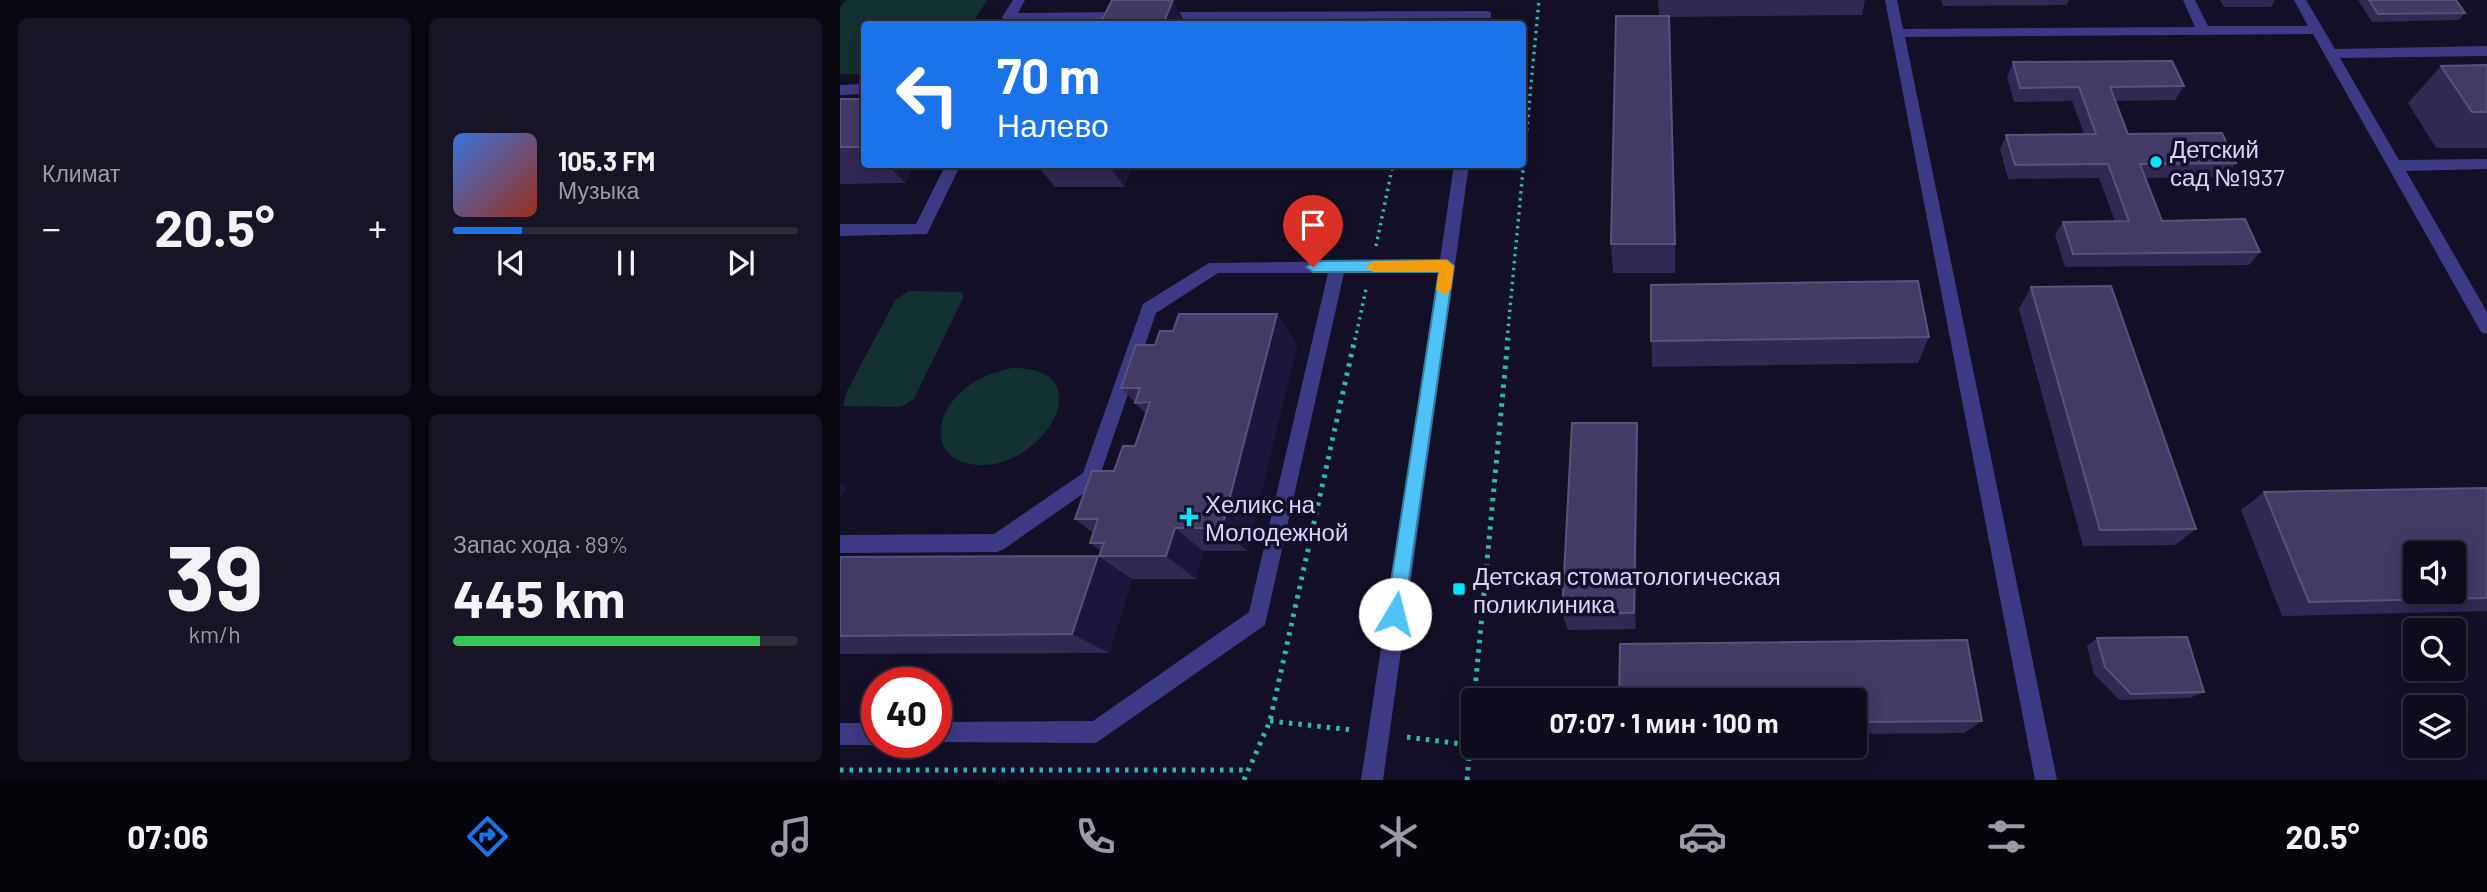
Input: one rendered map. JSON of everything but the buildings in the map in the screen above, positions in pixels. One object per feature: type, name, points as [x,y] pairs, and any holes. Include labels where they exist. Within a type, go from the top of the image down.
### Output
[{"type":"street","points":[[1019,0],[1009,17],[1485,20],[1488,0]]},
{"type":"street","points":[[1891,0],[2046,780]]},
{"type":"street","points":[[2189,0],[2204,31]]},
{"type":"street","points":[[2300,0],[2487,327]]},
{"type":"street","points":[[1898,33],[2318,30]]},
{"type":"street","points":[[2330,54],[2487,51]]},
{"type":"street","points":[[840,90],[861,89]]},
{"type":"street","points":[[2396,166],[2487,164]]},
{"type":"street","points":[[840,230],[921,230],[952,168]]},
{"type":"street","points":[[1372,780],[1461,168]]},
{"type":"street","points":[[840,544],[997,543],[1090,478],[1149,309],[1215,267],[1447,266]]},
{"type":"street","points":[[952,733],[1096,732],[1258,618],[1337,267]]},
{"type":"street","points":[[840,734],[861,734]]},
{"type":"path","points":[[1526,140],[1539,0]]},
{"type":"path","points":[[1244,780],[1245,771],[1270,721],[1392,168]]},
{"type":"path","points":[[1475,688],[1523,168]]},
{"type":"path","points":[[1467,780],[1469,758]]},
{"type":"path","points":[[840,770],[1245,771]]},
{"type":"green space","points":[[846,0],[987,0],[974,21],[861,21],[861,74],[840,74],[840,8]]},
{"type":"green space","points":[[909,291],[962,292],[963,298],[914,399],[901,407],[843,406],[847,391],[896,299]]},
{"type":"green space","points":[[1012,368],[1040,372],[1055,383],[1059,399],[1055,416],[1043,434],[1026,450],[1006,461],[983,465],[954,458],[941,440],[944,417],[950,405],[960,393],[978,380]]},
{"type":"slow traffic","points":[[1373,267],[1447,266],[1444,289]]},
{"type":"place","name":"Детский сад №1937","points":[[2156,162]]},
{"type":"place","name":"Хеликс на Молодежной","points":[[1189,517]]},
{"type":"place","name":"Детская стоматологическая поликлиника","points":[[1459,589]]},
{"type":"route","points":[[1313,267],[1447,266],[1395,614]]}]
